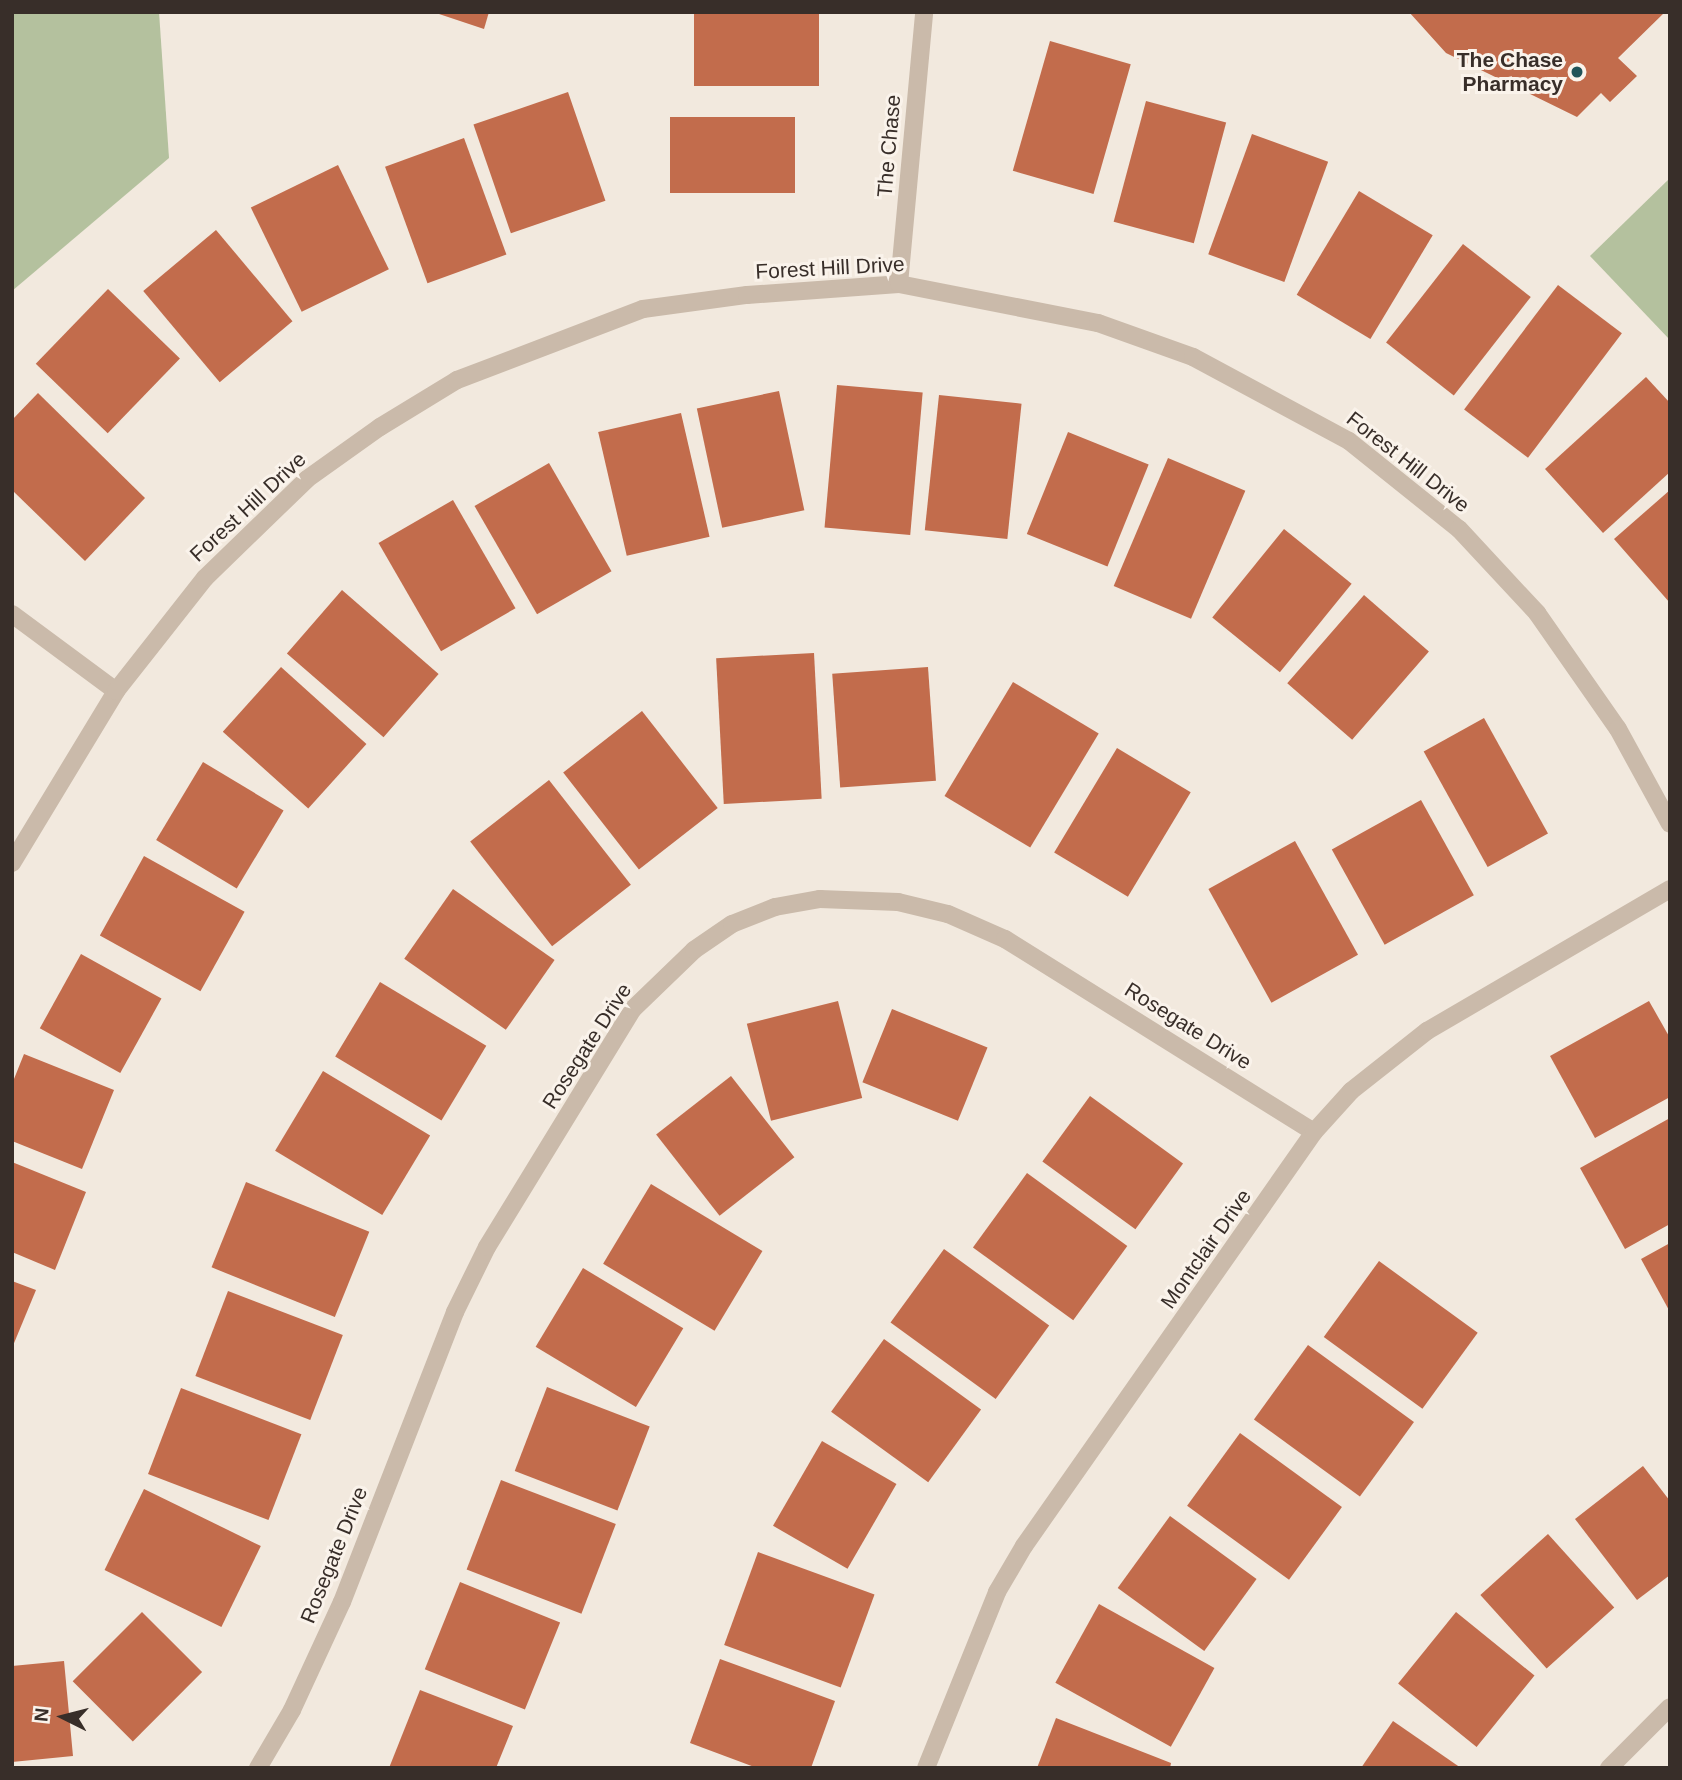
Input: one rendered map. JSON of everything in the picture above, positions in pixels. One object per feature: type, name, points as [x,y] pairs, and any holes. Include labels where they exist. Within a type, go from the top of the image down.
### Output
[{"type":"street","name":"The Chase","points":[[900,284],[924,12]]},
{"type":"street","name":"Forest Hill Drive","points":[[12,863],[116,691],[205,578],[307,479],[380,427],[457,380],[643,309],[747,295],[900,284],[991,299],[1122,331],[1240,379],[1349,441],[1459,529],[1537,613],[1580,669],[1670,824]]},
{"type":"street","points":[[12,614],[116,691]]},
{"type":"street","name":"Montclair Drive","points":[[926,1768],[992,1603],[1024,1546],[1314,1132],[1352,1091],[1427,1031],[1670,889]]},
{"type":"street","name":"Rosegate Drive","points":[[258,1768],[292,1710],[342,1602],[455,1312],[487,1247],[633,1009],[694,950],[732,924],[775,907],[820,899],[898,902],[948,914],[1005,939],[1314,1132]]},
{"type":"street","points":[[1609,1768],[1670,1707]]},
{"type":"green space","points":[[12,12],[159,12],[169,158],[12,291]]},
{"type":"green space","points":[[1670,178],[1670,340],[1590,256]]},
{"type":"building","points":[[433,12],[489,12],[484,29]]},
{"type":"building","points":[[694,12],[819,12],[819,86],[694,86]]},
{"type":"building","points":[[1409,12],[1665,12],[1618,58],[1637,76],[1610,102],[1601,93],[1577,117],[1446,53]]},
{"type":"building","points":[[1050,41],[1131,64],[1094,194],[1013,171]]},
{"type":"building","points":[[568,92],[605,201],[511,233],[473,125]]},
{"type":"building","points":[[1146,101],[1226,122],[1194,243],[1114,222]]},
{"type":"building","points":[[670,117],[795,117],[795,193],[670,193]]},
{"type":"building","points":[[1252,134],[1328,162],[1284,282],[1208,254]]},
{"type":"building","points":[[464,138],[506,255],[427,283],[385,167]]},
{"type":"building","points":[[338,165],[389,269],[302,312],[251,208]]},
{"type":"building","points":[[1359,191],[1433,235],[1370,339],[1297,295]]},
{"type":"building","points":[[216,230],[292,321],[220,382],[143,291]]},
{"type":"building","points":[[1463,244],[1531,297],[1454,395],[1386,343]]},
{"type":"building","points":[[1558,285],[1622,333],[1528,458],[1464,410]]},
{"type":"building","points":[[108,289],[180,358],[108,433],[36,364]]},
{"type":"building","points":[[1646,377],[1670,403],[1670,472],[1603,533],[1545,469]]},
{"type":"building","points":[[837,385],[923,392],[910,535],[825,527]]},
{"type":"building","points":[[779,391],[804,510],[722,528],[697,408]]},
{"type":"building","points":[[38,393],[145,498],[85,561],[12,490],[12,420]]},
{"type":"building","points":[[939,395],[1022,404],[1007,539],[925,530]]},
{"type":"building","points":[[681,413],[710,537],[627,556],[598,432]]},
{"type":"building","points":[[1068,432],[1149,465],[1107,567],[1027,534]]},
{"type":"building","points":[[1168,458],[1245,491],[1191,619],[1114,586]]},
{"type":"building","points":[[549,463],[612,571],[537,614],[475,506]]},
{"type":"building","points":[[1670,490],[1670,603],[1614,539]]},
{"type":"building","points":[[453,500],[516,608],[441,651],[379,543]]},
{"type":"building","points":[[1284,529],[1352,584],[1280,672],[1212,618]]},
{"type":"building","points":[[342,590],[439,674],[383,737],[287,653]]},
{"type":"building","points":[[1364,595],[1429,651],[1352,740],[1287,683]]},
{"type":"building","points":[[814,653],[822,799],[724,804],[716,658]]},
{"type":"building","points":[[281,667],[366,744],[308,809],[223,732]]},
{"type":"building","points":[[928,667],[936,781],[840,787],[832,674]]},
{"type":"building","points":[[1013,682],[1099,734],[1030,848],[944,796]]},
{"type":"building","points":[[642,711],[718,808],[639,869],[563,773]]},
{"type":"building","points":[[1484,718],[1548,833],[1488,867],[1424,751]]},
{"type":"building","points":[[1117,748],[1191,792],[1128,897],[1054,853]]},
{"type":"building","points":[[203,762],[284,810],[237,888],[156,840]]},
{"type":"building","points":[[549,780],[631,885],[552,946],[470,842]]},
{"type":"building","points":[[1421,800],[1474,895],[1385,945],[1332,849]]},
{"type":"building","points":[[1295,841],[1358,955],[1271,1003],[1208,889]]},
{"type":"building","points":[[144,856],[245,912],[200,991],[100,936]]},
{"type":"building","points":[[453,889],[555,960],[506,1030],[404,959]]},
{"type":"building","points":[[81,954],[161,999],[120,1073],[40,1028]]},
{"type":"building","points":[[380,982],[486,1046],[441,1120],[335,1057]]},
{"type":"building","points":[[838,1001],[862,1098],[771,1121],[747,1024]]},
{"type":"building","points":[[1649,1001],[1670,1038],[1670,1097],[1595,1138],[1550,1056]]},
{"type":"building","points":[[892,1009],[987,1048],[958,1121],[862,1082]]},
{"type":"building","points":[[24,1054],[114,1090],[82,1169],[12,1141],[12,1084]]},
{"type":"building","points":[[323,1071],[430,1135],[382,1215],[275,1151]]},
{"type":"building","points":[[731,1076],[794,1157],[720,1216],[656,1134]]},
{"type":"building","points":[[1090,1096],[1183,1164],[1135,1229],[1042,1162]]},
{"type":"building","points":[[1670,1118],[1670,1224],[1625,1249],[1580,1168]]},
{"type":"building","points":[[12,1162],[86,1192],[55,1270],[12,1252]]},
{"type":"building","points":[[1027,1173],[1127,1246],[1073,1320],[973,1247]]},
{"type":"building","points":[[246,1182],[369,1232],[335,1317],[212,1267]]},
{"type":"building","points":[[651,1184],[762,1251],[715,1331],[603,1264]]},
{"type":"building","points":[[1670,1243],[1670,1312],[1641,1259]]},
{"type":"building","points":[[944,1249],[1049,1325],[996,1399],[891,1323]]},
{"type":"building","points":[[1379,1261],[1478,1333],[1422,1409],[1324,1337]]},
{"type":"building","points":[[583,1268],[683,1328],[636,1407],[536,1347]]},
{"type":"building","points":[[12,1281],[36,1290],[12,1348]]},
{"type":"building","points":[[228,1291],[343,1335],[310,1420],[195,1376]]},
{"type":"building","points":[[884,1339],[981,1410],[928,1482],[831,1412]]},
{"type":"building","points":[[1308,1345],[1414,1422],[1360,1496],[1254,1419]]},
{"type":"building","points":[[547,1387],[650,1426],[617,1510],[515,1471]]},
{"type":"building","points":[[181,1388],[301,1434],[268,1520],[148,1474]]},
{"type":"building","points":[[1240,1433],[1342,1507],[1289,1580],[1187,1506]]},
{"type":"building","points":[[822,1441],[896,1484],[847,1569],[773,1526]]},
{"type":"building","points":[[1643,1466],[1670,1501],[1670,1575],[1637,1600],[1575,1519]]},
{"type":"building","points":[[501,1480],[616,1524],[581,1614],[467,1570]]},
{"type":"building","points":[[144,1489],[261,1546],[221,1627],[105,1570]]},
{"type":"building","points":[[1170,1516],[1257,1579],[1204,1651],[1118,1588]]},
{"type":"building","points":[[1548,1534],[1614,1608],[1547,1668],[1480,1595]]},
{"type":"building","points":[[758,1552],[875,1594],[841,1687],[724,1645]]},
{"type":"building","points":[[460,1582],[560,1622],[525,1710],[425,1669]]},
{"type":"building","points":[[1099,1604],[1214,1668],[1171,1747],[1055,1683]]},
{"type":"building","points":[[142,1612],[202,1672],[133,1741],[73,1681]]},
{"type":"building","points":[[1456,1612],[1534,1676],[1477,1747],[1398,1683]]},
{"type":"building","points":[[720,1659],[835,1701],[811,1768],[757,1768],[690,1743]]},
{"type":"building","points":[[64,1661],[73,1756],[12,1762],[12,1666]]},
{"type":"building","points":[[420,1690],[513,1726],[496,1768],[389,1768]]},
{"type":"building","points":[[1056,1718],[1171,1763],[1170,1768],[1037,1768]]},
{"type":"building","points":[[1393,1721],[1461,1768],[1361,1768]]},
{"type":"place","name":"The Chase Pharmacy","points":[[1577,72]]}]
